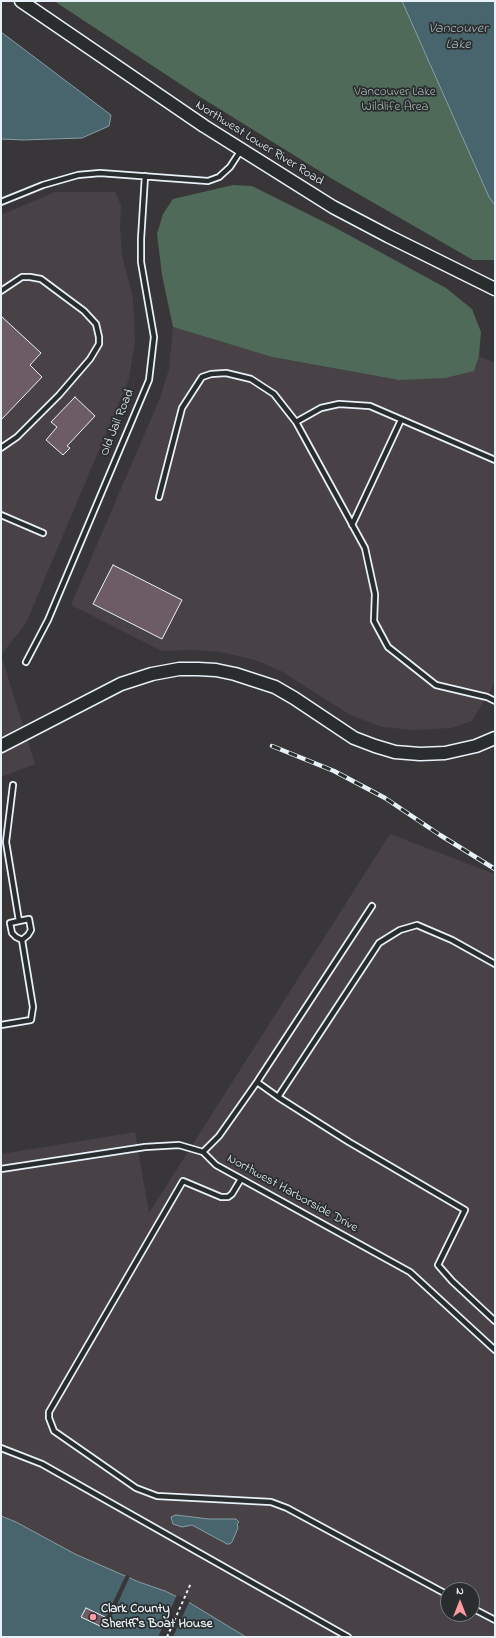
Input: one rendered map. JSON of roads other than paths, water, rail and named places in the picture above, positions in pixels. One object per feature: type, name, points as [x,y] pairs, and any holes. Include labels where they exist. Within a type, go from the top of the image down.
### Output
[{"type":"street","name":"Northwest Lower River Road","points":[[21,1],[241,150],[333,207],[495,289]]},
{"type":"street","points":[[1,746],[106,691],[138,677],[179,669],[216,670],[235,674],[275,687],[354,738],[395,752],[420,754],[445,753],[476,746],[495,738]]},
{"type":"lane","points":[[1,202],[43,185],[78,175],[100,173],[208,181],[219,177],[230,167],[241,150]]},
{"type":"lane","name":"Old Jail Road","points":[[26,662],[48,620],[149,380],[154,337],[141,262],[145,176]]},
{"type":"lane","points":[[1,291],[22,277],[30,277],[41,280],[84,311],[96,324],[99,344],[90,359],[59,395],[17,437],[1,448]]},
{"type":"lane","points":[[159,497],[182,408],[202,376],[226,373],[251,379],[274,394],[296,422],[365,548],[375,594],[374,621],[388,646],[436,685],[487,697],[495,701]]},
{"type":"lane","points":[[296,422],[321,408],[339,404],[370,406],[495,460]]},
{"type":"lane","points":[[352,525],[401,420]]},
{"type":"lane","points":[[1,515],[43,533]]},
{"type":"lane","points":[[13,785],[4,843],[19,921]]},
{"type":"lane","points":[[203,1152],[219,1136],[257,1082],[372,906]]},
{"type":"lane","points":[[29,919],[31,930],[22,940],[16,938],[12,933],[10,923],[29,919]]},
{"type":"lane","points":[[278,1097],[379,944],[400,930],[416,925],[452,940],[495,964]]},
{"type":"lane","points":[[1,1025],[31,1020],[33,1007],[22,940]]},
{"type":"lane","points":[[257,1082],[349,1142],[465,1210],[438,1265],[452,1281],[495,1320]]},
{"type":"lane","name":"Northwest Harborside Drive","points":[[1,1169],[145,1147],[179,1145],[203,1152],[216,1165],[410,1272],[495,1350]]},
{"type":"lane","points":[[241,1179],[232,1194],[228,1197],[221,1197],[183,1181],[49,1412],[49,1418],[54,1431],[136,1488],[157,1496],[271,1502],[287,1508],[440,1591]]},
{"type":"lane","points":[[1,1448],[42,1464],[348,1637]]},
{"type":"lane","points":[[480,1612],[495,1620]]},
{"type":"water","name":"Vancouver Lake","points":[[402,1],[495,1],[495,205],[489,197]]},
{"type":"water","points":[[1,32],[111,115],[109,126],[82,138],[23,140],[1,139]]},
{"type":"water","points":[[176,1515],[209,1519],[236,1519],[239,1522],[237,1524],[238,1528],[232,1542],[227,1544],[192,1525],[182,1527],[173,1524],[171,1517]]},
{"type":"water","points":[[1,1516],[16,1522],[75,1554],[139,1582],[165,1591],[190,1603],[246,1637],[1,1637]]},
{"type":"railway","points":[[272,746],[334,771],[385,798],[440,835],[495,869]]},
{"type":"place","name":"Clark County Sheriff's Boat House","points":[[93,1617]]},
{"type":"park label","name":"Vancouver Lake Wildlife Area","points":[[395,100]]}]
